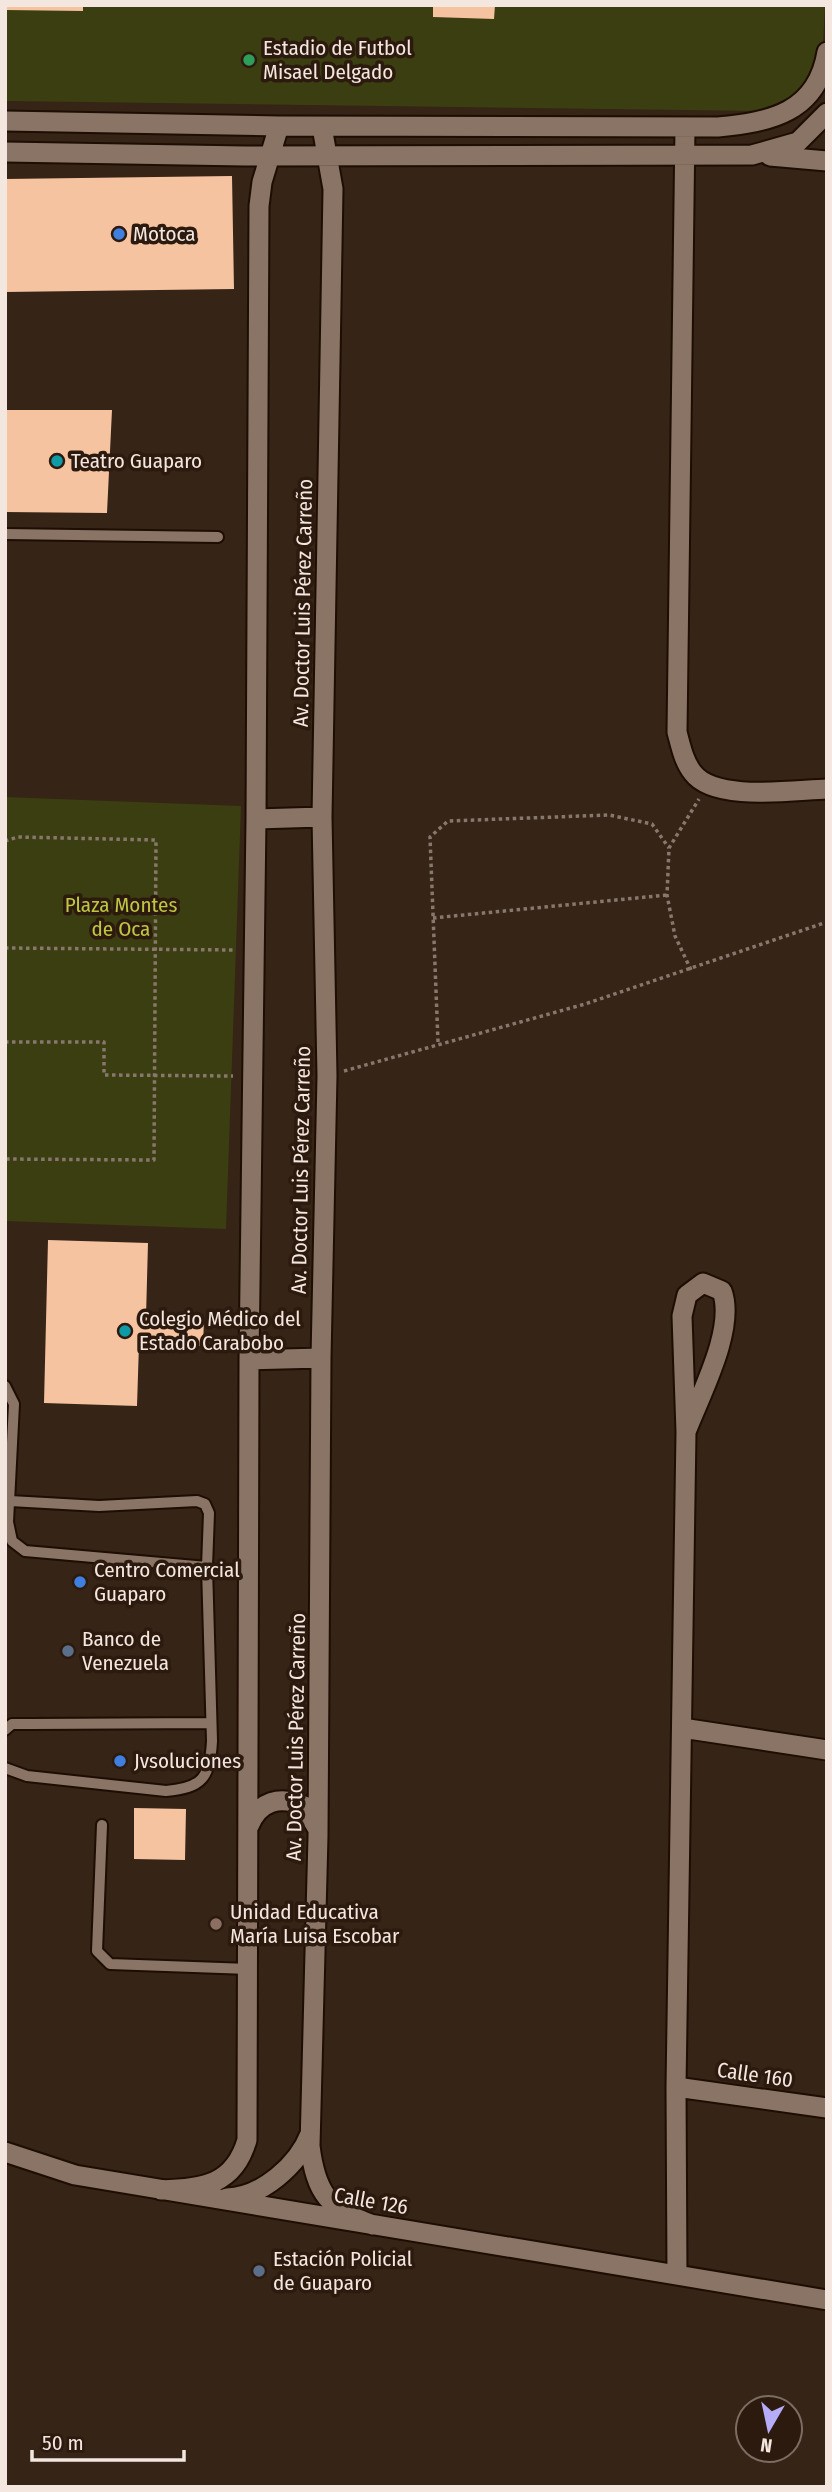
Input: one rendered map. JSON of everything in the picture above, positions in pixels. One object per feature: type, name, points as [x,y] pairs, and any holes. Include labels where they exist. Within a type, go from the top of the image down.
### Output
[{"type":"street","points":[[5,121],[323,127],[685,127],[759,123],[801,104],[826,62]]},
{"type":"street","points":[[752,155],[798,142],[827,113]]},
{"type":"street","points":[[161,2190],[194,2189],[219,2180],[242,2160],[247,2140],[249,1360],[256,819],[259,205],[269,155],[279,126]]},
{"type":"street","name":"Av. Doctor Luis Pérez Carreño","points":[[323,127],[333,189],[322,817],[327,1076],[321,1358],[318,1836],[311,2133],[314,2175],[321,2193],[345,2214],[373,2225]]},
{"type":"street","points":[[685,127],[677,732],[684,758],[694,775],[707,785],[725,791],[827,789]]},
{"type":"street","points":[[5,152],[328,156],[752,155],[827,161]]},
{"type":"street","points":[[256,819],[322,817]]},
{"type":"street","points":[[677,2275],[676,2087],[686,1432],[682,1316],[687,1295],[703,1283],[722,1291],[727,1305],[716,1352],[686,1432]]},
{"type":"street","points":[[249,1360],[321,1358]]},
{"type":"street","points":[[682,1728],[827,1750]]},
{"type":"street","points":[[249,1826],[261,1807],[271,1802],[293,1801],[312,1814],[318,1836]]},
{"type":"street","name":"Calle 160","points":[[676,2087],[827,2108]]},
{"type":"street","points":[[215,2198],[234,2198],[281,2174],[303,2151],[311,2133]]},
{"type":"street","name":"Calle 126","points":[[5,2152],[75,2175],[827,2300]]},
{"type":"street","points":[[5,2164],[75,2175]]},
{"type":"lane","points":[[5,534],[218,537]]},
{"type":"lane","points":[[5,1386],[14,1404],[8,1522],[12,1541],[25,1551],[207,1567]]},
{"type":"lane","points":[[5,1768],[27,1776],[166,1791],[188,1789],[201,1782],[211,1763],[207,1567],[209,1513],[205,1504],[197,1501],[99,1506],[10,1502]]},
{"type":"lane","points":[[5,1730],[12,1724],[210,1723]]},
{"type":"lane","points":[[102,1825],[97,1951],[101,1957],[110,1964],[249,1969]]},
{"type":"path","points":[[691,970],[675,936],[667,895],[670,848],[707,785]]},
{"type":"path","points":[[439,1042],[430,836],[448,821],[609,815],[652,824],[670,848]]},
{"type":"path","points":[[5,841],[18,837],[156,840],[154,1160],[5,1159]]},
{"type":"path","points":[[433,918],[667,895]]},
{"type":"path","points":[[327,1076],[439,1042],[585,1004],[691,970],[785,934],[827,922]]},
{"type":"path","points":[[5,948],[254,950]]},
{"type":"path","points":[[5,1042],[104,1042],[104,1075],[253,1076]]},
{"type":"green space","points":[[5,5],[825,5],[822,64],[793,99],[761,111],[5,101]]},
{"type":"green space","name":"Plaza Montes de Oca","points":[[5,797],[241,806],[226,1229],[5,1221]]},
{"type":"building","points":[[5,5],[83,5],[83,11],[5,10]]},
{"type":"building","points":[[433,5],[495,5],[494,19],[433,17]]},
{"type":"building","name":"Motoca","points":[[232,176],[234,289],[5,292],[5,179]]},
{"type":"building","name":"Teatro Guaparo","points":[[5,410],[112,410],[107,513],[5,512]]},
{"type":"building","name":"Colegio Médico del Estado Carabobo","points":[[48,1240],[148,1243],[146,1317],[204,1319],[203,1346],[139,1344],[137,1406],[44,1403]]},
{"type":"building","points":[[134,1808],[186,1809],[185,1860],[134,1859]]},
{"type":"place","name":"Estadio de Futbol Misael Delgado","points":[[249,60]]},
{"type":"place","name":"Motoca","points":[[119,234]]},
{"type":"place","name":"Teatro Guaparo","points":[[57,461]]},
{"type":"place","name":"Colegio Médico del Estado Carabobo","points":[[125,1331]]},
{"type":"place","name":"Centro Comercial Guaparo","points":[[80,1582]]},
{"type":"place","name":"Banco de Venezuela","points":[[68,1651]]},
{"type":"place","name":"Jvsoluciones","points":[[120,1761]]},
{"type":"place","name":"Unidad Educativa María Luisa Escobar","points":[[216,1924]]},
{"type":"place","name":"Estación Policial de Guaparo","points":[[259,2271]]}]
